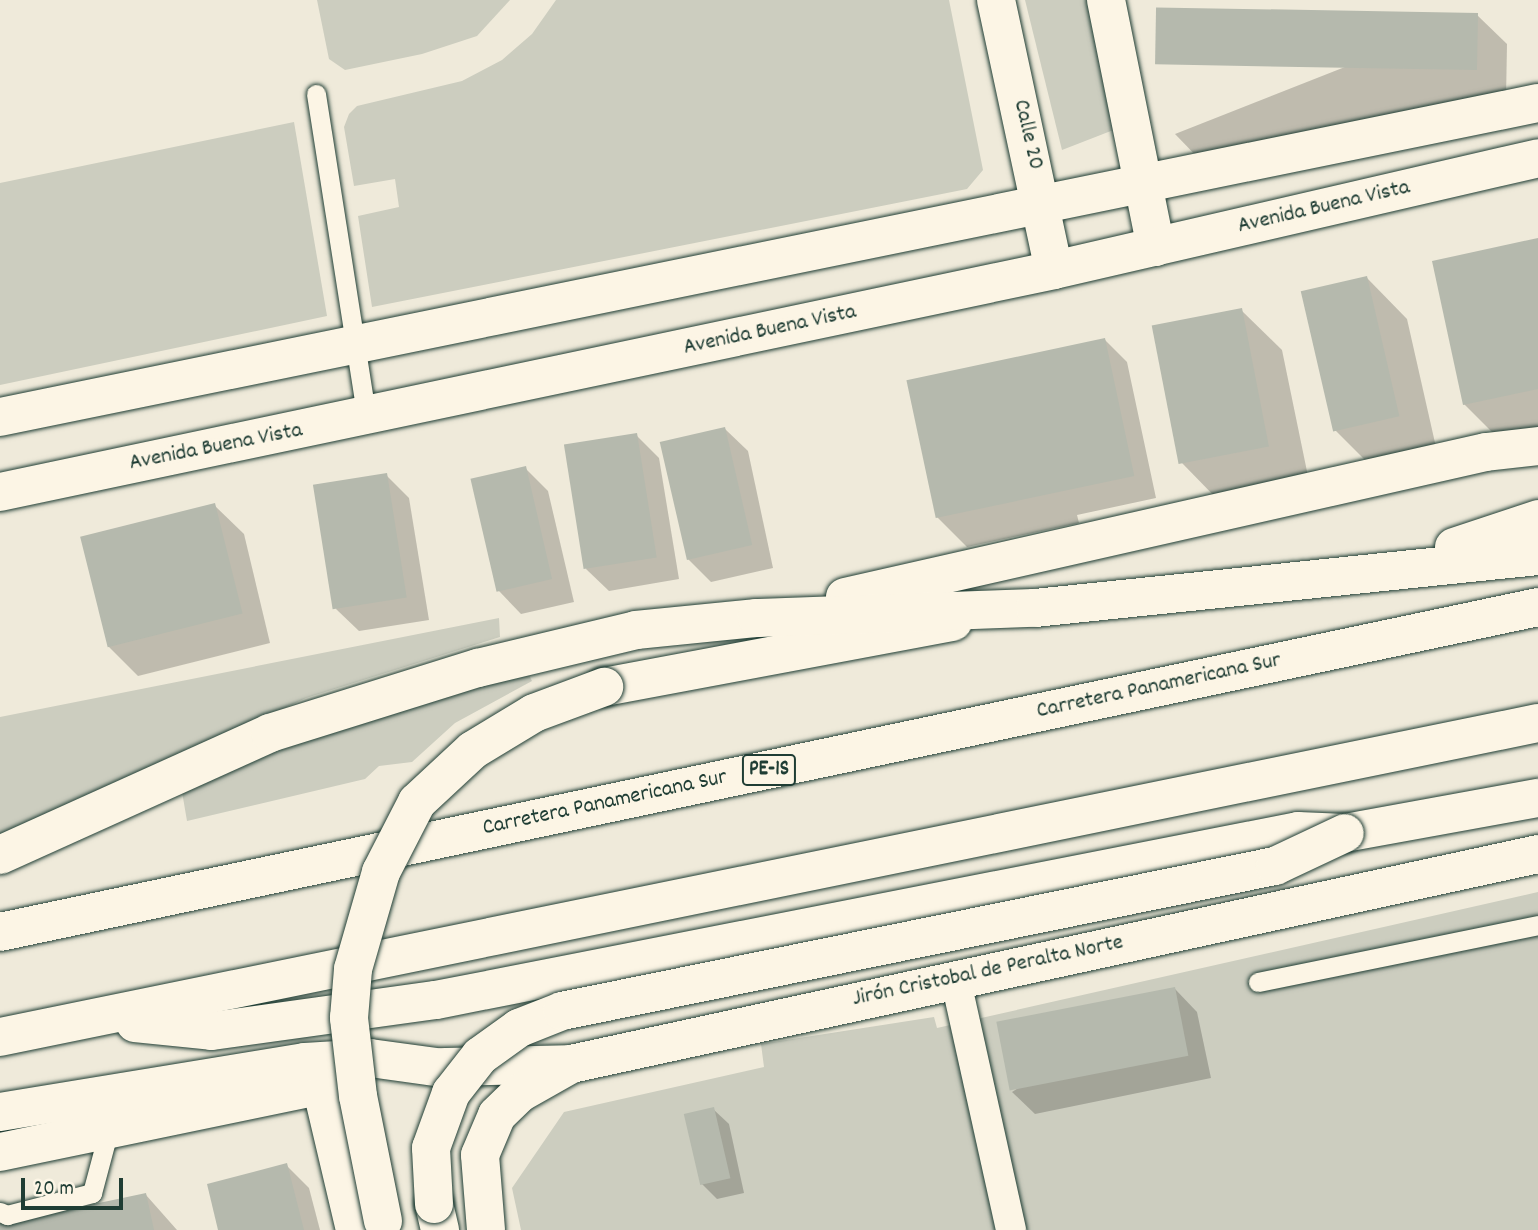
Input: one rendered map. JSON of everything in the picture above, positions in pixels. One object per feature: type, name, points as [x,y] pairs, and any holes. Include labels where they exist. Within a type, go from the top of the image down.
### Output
[{"type":"main road","name":"Calle 20","points":[[996,0],[1054,270]]},
{"type":"main road","points":[[1106,0],[1156,247]]},
{"type":"main road","points":[[0,417],[1042,207],[1538,103]]},
{"type":"main road","name":"Avenida Buena Vista","points":[[0,492],[368,418],[1054,270],[1538,158]]},
{"type":"main road","points":[[757,618],[1486,452],[1538,446]]},
{"type":"main road","points":[[1368,571],[1538,519]]},
{"type":"main road","points":[[374,1227],[349,1018],[353,969],[381,872],[417,802],[473,750],[534,713],[604,687],[1035,608],[1368,571],[1538,556]]},
{"type":"main road","name":"Carretera Panamericana Sur","points":[[0,932],[1538,607]]},
{"type":"main road","points":[[0,855],[270,733],[386,696],[597,638],[757,618],[1035,608]]},
{"type":"main road","points":[[0,1037],[98,1020],[1538,723]]},
{"type":"main road","points":[[98,1020],[212,1031],[436,1000],[1298,831],[1345,833],[1538,798]]},
{"type":"main road","points":[[437,1217],[431,1148],[451,1093],[480,1056],[519,1028],[562,1011],[1275,866],[1345,833]]},
{"type":"main road","name":"Jirón Cristobal de Peralta Norte","points":[[436,1067],[512,1069],[571,1064],[956,977],[1538,854]]},
{"type":"main road","points":[[0,1112],[305,1062],[370,1058],[436,1067]]},
{"type":"main road","points":[[485,1230],[480,1155],[496,1115],[538,1081],[571,1064]]},
{"type":"main road","points":[[0,1152],[321,1086],[436,1067]]},
{"type":"main road","points":[[321,1086],[374,1227]]},
{"type":"street","points":[[956,977],[1011,1230]]},
{"type":"lane","points":[[316,94],[368,418]]},
{"type":"lane","points":[[1258,982],[1538,925]]},
{"type":"lane","points":[[0,1212],[8,1215],[92,1193],[109,1129]]},
{"type":"shaded area","points":[[317,0],[510,0],[477,36],[422,54],[345,70],[329,59]]},
{"type":"shaded area","points":[[556,0],[949,0],[983,170],[967,189],[372,307],[358,216],[399,207],[395,179],[354,186],[344,127],[349,114],[357,106],[462,81],[502,60],[532,34]]},
{"type":"shaded area","points":[[1025,0],[1091,0],[1116,129],[1062,150]]},
{"type":"shaded area","points":[[294,122],[327,316],[0,385],[0,183]]},
{"type":"shaded area","points":[[499,618],[500,637],[306,698],[0,839],[0,717]]},
{"type":"shaded area","points":[[528,673],[532,681],[455,723],[412,762],[379,766],[365,779],[187,821],[181,786],[353,724]]},
{"type":"shaded area","points":[[1538,892],[1538,1230],[521,1230],[512,1188],[564,1112],[764,1067],[761,1044],[934,1017],[937,1028]]},
{"type":"building","points":[[1156,7],[1478,13],[1477,70],[1155,64]]},
{"type":"building","points":[[1538,238],[1538,389],[1463,405],[1432,261]]},
{"type":"building","points":[[1367,276],[1399,416],[1333,432],[1301,291]]},
{"type":"building","points":[[1242,308],[1269,446],[1179,464],[1152,326]]},
{"type":"building","points":[[1105,338],[1134,476],[936,518],[906,380]]},
{"type":"building","points":[[725,427],[752,545],[687,560],[660,442]]},
{"type":"building","points":[[637,433],[657,557],[584,569],[564,445]]},
{"type":"building","points":[[526,466],[552,579],[497,592],[470,479]]},
{"type":"building","points":[[387,473],[407,597],[333,609],[313,485]]},
{"type":"building","points":[[215,503],[243,614],[108,647],[80,537]]},
{"type":"building","points":[[1175,987],[1188,1056],[1010,1090],[996,1022]]},
{"type":"building","points":[[714,1107],[730,1178],[700,1185],[684,1114]]},
{"type":"building","points":[[287,1163],[304,1230],[218,1230],[207,1184]]},
{"type":"building","points":[[146,1193],[154,1230],[0,1230],[0,1224]]}]
